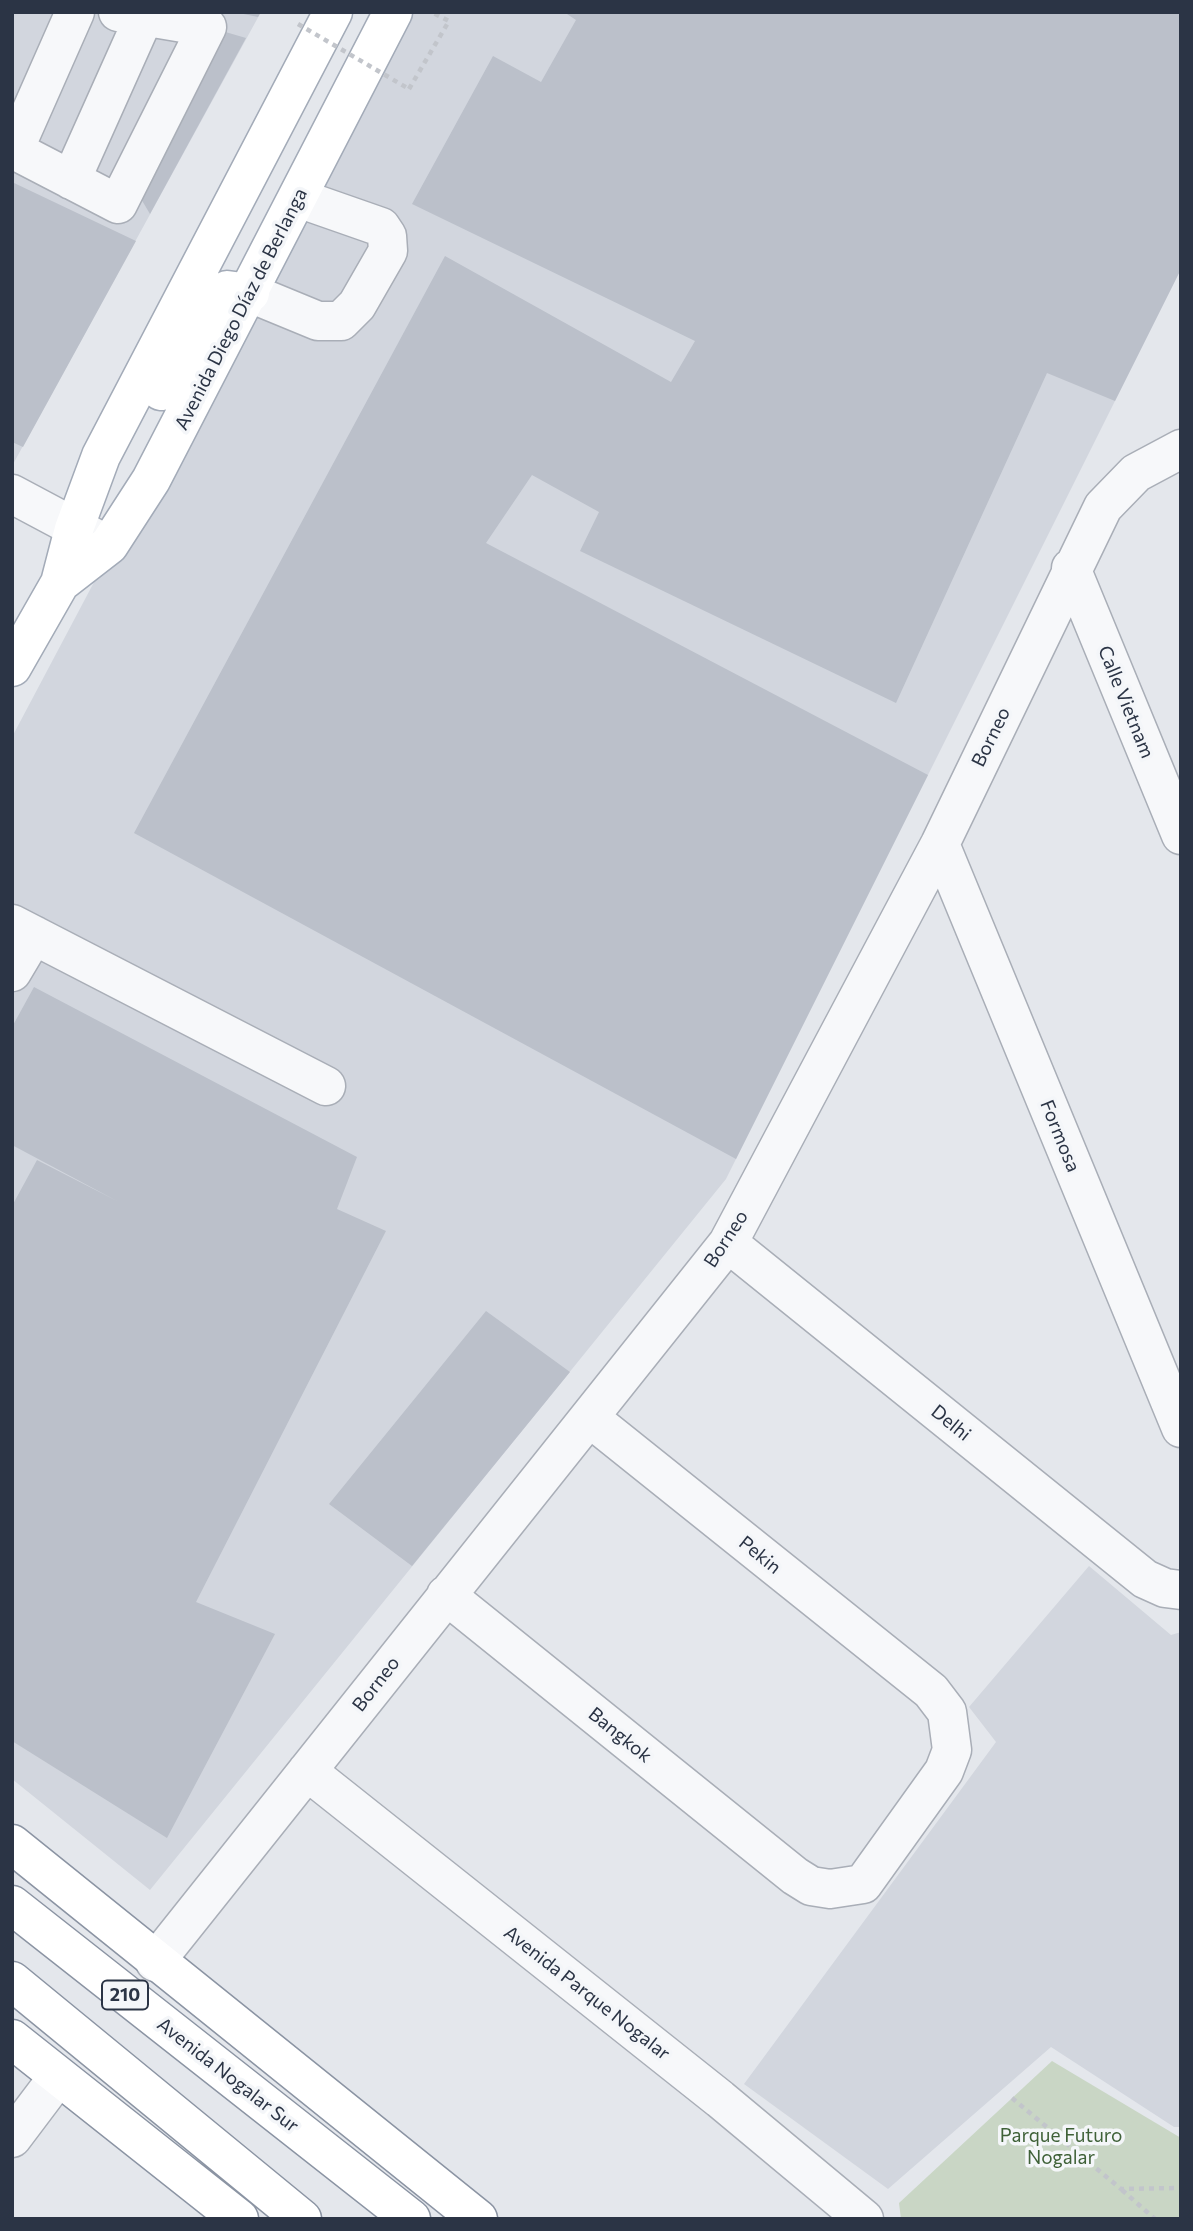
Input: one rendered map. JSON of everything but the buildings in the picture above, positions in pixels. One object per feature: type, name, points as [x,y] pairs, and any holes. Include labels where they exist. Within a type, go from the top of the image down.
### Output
[{"type":"main road","points":[[324,148],[328,86],[364,12]]},
{"type":"main road","name":"Avenida Diego Díaz de Berlanga","points":[[60,583],[109,545],[151,480],[393,12]]},
{"type":"main road","name":"Avenida Diego Díaz de Berlanga","points":[[12,667],[60,583],[74,528],[101,456],[286,101],[316,18]]},
{"type":"main road","points":[[286,101],[288,127],[279,175],[298,198]]},
{"type":"main road","points":[[101,456],[142,417],[168,381],[217,296],[227,290],[250,293]]},
{"type":"main road","points":[[12,1843],[155,1962],[478,2219]]},
{"type":"main road","name":"Avenida Nogalar Sur","points":[[12,1905],[411,2219]]},
{"type":"main road","points":[[12,1981],[302,2219]]},
{"type":"main road","points":[[12,2039],[239,2219]]},
{"type":"street","points":[[71,180],[131,14],[213,20],[118,204],[71,180],[13,149],[75,12]]},
{"type":"street","points":[[250,293],[318,321],[341,321],[357,304],[388,251],[387,236],[382,227],[298,198]]},
{"type":"street","name":"Borneo","points":[[155,1962],[728,1243],[940,844],[1071,568],[1104,507],[1136,473],[1181,449]]},
{"type":"street","points":[[12,494],[109,545]]},
{"type":"street","name":"Calle Vietnam","points":[[1071,568],[1181,835]]},
{"type":"street","name":"Formosa","points":[[940,844],[1181,1428]]},
{"type":"street","points":[[12,972],[23,929],[326,1086]]},
{"type":"street","name":"Delhi","points":[[728,1243],[1145,1579],[1165,1588],[1181,1590]]},
{"type":"street","name":"Pekin","points":[[590,1418],[931,1691],[947,1712],[952,1730],[952,1750],[944,1771],[863,1884],[830,1889],[811,1886],[795,1876]]},
{"type":"street","name":"Bangkok","points":[[446,1595],[795,1876]]},
{"type":"street","name":"Avenida Parque Nogalar","points":[[307,1771],[720,2099],[864,2219]]},
{"type":"street","points":[[12,2138],[58,2077]]},
{"type":"path","points":[[316,18],[409,89],[449,21],[430,12]]},
{"type":"path","points":[[1012,2098],[1155,2219]]},
{"type":"path","points":[[1121,2189],[1181,2188]]},
{"type":"shaded area","points":[[12,12],[261,12],[12,466]]},
{"type":"shaded area","points":[[396,12],[1181,12],[1181,269],[726,1179],[150,1890],[12,1779],[12,737]]},
{"type":"shaded area","points":[[1089,1566],[1171,1635],[1181,1632],[1181,2127],[1174,2127],[1051,2047],[888,2189],[744,2084],[996,1742],[969,1707]]},
{"type":"green space","name":"Parque Futuro Nogalar","points":[[1052,2061],[1181,2138],[1181,2219],[901,2219],[899,2203]]}]
